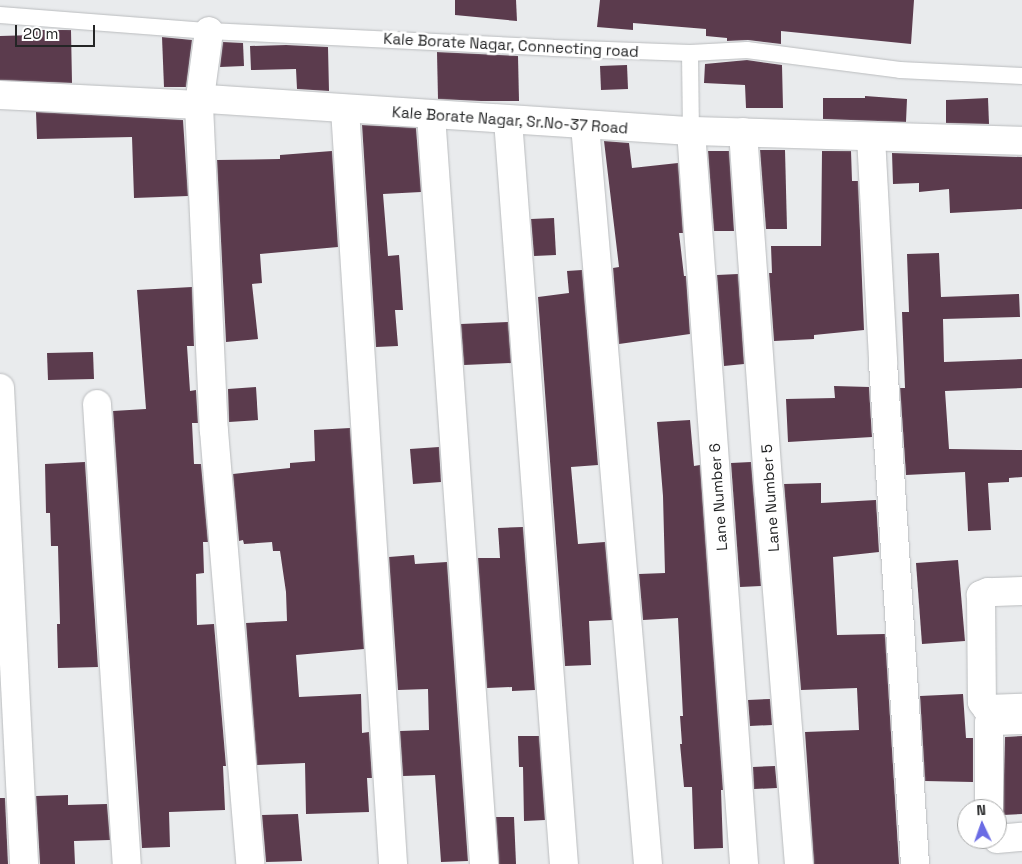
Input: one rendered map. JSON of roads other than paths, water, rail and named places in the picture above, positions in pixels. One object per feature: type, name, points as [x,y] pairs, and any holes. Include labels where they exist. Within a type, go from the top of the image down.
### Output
[{"type":"street","points":[[209,31],[199,105],[214,431],[250,864]]},
{"type":"street","name":"Kale Borate Nagar, Sr.No-37 Road","points":[[0,95],[199,105],[207,99],[691,131],[1022,141]]},
{"type":"street","points":[[345,109],[393,864]]},
{"type":"street","points":[[431,114],[484,864]]},
{"type":"street","points":[[508,120],[564,864]]},
{"type":"street","points":[[584,125],[648,864]]},
{"type":"street","name":"Lane Number 6","points":[[691,131],[744,864]]},
{"type":"street","name":"Lane Number 5","points":[[743,132],[769,492],[799,864]]},
{"type":"street","points":[[871,137],[883,362],[915,864]]},
{"type":"street","points":[[0,388],[24,864]]},
{"type":"street","points":[[97,404],[127,864]]},
{"type":"street","points":[[1022,591],[981,594],[982,702],[987,709],[1022,708]]},
{"type":"street","points":[[989,799],[988,723],[1022,720]]},
{"type":"street","points":[[1007,838],[1022,837]]},
{"type":"lane","name":"Kale Borate Nagar, Connecting road","points":[[0,15],[209,31],[690,54],[747,50],[900,70],[1022,76]]},
{"type":"lane","points":[[690,54],[691,131]]}]
